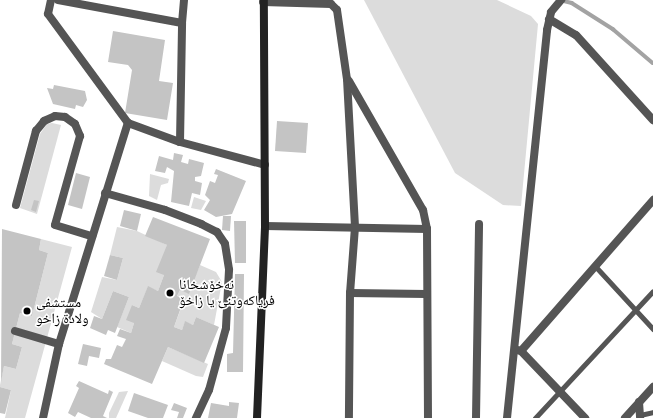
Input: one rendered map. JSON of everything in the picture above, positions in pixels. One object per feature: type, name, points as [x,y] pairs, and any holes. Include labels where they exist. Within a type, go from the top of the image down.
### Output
[{"type":"street","points":[[51,0],[48,14],[128,123],[180,142],[265,165]]},
{"type":"street","points":[[58,0],[182,23]]},
{"type":"street","points":[[180,142],[182,23],[184,0]]},
{"type":"street","points":[[507,418],[517,350],[550,16],[561,0]]},
{"type":"street","points":[[257,418],[265,226],[264,1],[334,5],[347,79],[354,227],[350,293],[349,418]]},
{"type":"street","points":[[550,16],[576,35],[653,120]]},
{"type":"street","points":[[347,79],[423,210],[428,229],[426,294],[428,418]]},
{"type":"street","points":[[16,205],[36,131],[44,121],[55,116],[65,117],[74,124],[80,136],[55,225],[92,236]]},
{"type":"street","points":[[43,418],[59,344],[128,123]]},
{"type":"street","points":[[105,193],[165,210],[201,224],[217,232],[225,244],[229,270],[226,328],[209,390],[196,418]]},
{"type":"street","points":[[517,350],[595,266],[653,200]]},
{"type":"street","points":[[476,418],[479,224]]},
{"type":"street","points":[[265,226],[428,229]]},
{"type":"street","points":[[350,293],[426,294]]},
{"type":"street","points":[[15,331],[59,344]]},
{"type":"street","points":[[517,350],[585,418]]},
{"type":"street","points":[[625,418],[653,387]]},
{"type":"street","points":[[639,402],[640,417]]},
{"type":"lane","points":[[595,266],[653,329]]},
{"type":"lane","points":[[535,418],[653,291]]},
{"type":"lane","points":[[640,417],[653,412]]},
{"type":"shaded area","points":[[364,0],[497,0],[531,16],[538,24],[521,206],[503,205],[455,173]]},
{"type":"shaded area","points":[[52,123],[61,125],[37,214],[20,208],[40,134],[47,124]]},
{"type":"shaded area","points":[[150,174],[169,179],[168,183],[161,185],[157,200],[149,196]]},
{"type":"shaded area","points":[[194,197],[206,201],[201,210],[191,208]]},
{"type":"shaded area","points":[[117,227],[137,231],[167,245],[164,275],[158,291],[148,287],[139,308],[132,305],[134,323],[131,333],[117,327],[129,297],[113,291],[102,319],[91,312],[102,277],[117,280],[123,258],[110,255]]},
{"type":"shaded area","points":[[41,239],[72,247],[25,418],[5,418],[11,390],[0,387],[0,385],[4,366],[16,369],[22,347],[12,344],[20,313],[32,316],[48,253],[39,250]]},
{"type":"shaded area","points":[[200,265],[216,272],[222,282],[214,325],[196,317],[193,325],[185,322],[182,330],[174,327],[184,300],[177,296],[180,290],[188,293]]},
{"type":"shaded area","points":[[168,347],[208,364],[203,377],[196,376],[162,361]]},
{"type":"shaded area","points":[[128,391],[116,418],[109,418],[109,413],[119,392]]},
{"type":"building","points":[[113,31],[165,40],[159,81],[173,83],[167,120],[125,113],[132,70],[128,65],[108,62]]},
{"type":"building","points":[[54,85],[85,91],[87,100],[83,107],[76,105],[75,109],[53,104],[47,88],[53,89]]},
{"type":"building","points":[[277,121],[308,123],[306,153],[275,151]]},
{"type":"building","points":[[174,153],[183,155],[181,162],[188,164],[189,159],[204,163],[201,176],[195,177],[195,181],[202,183],[200,195],[192,193],[189,206],[171,202],[174,171],[167,167],[165,173],[155,171],[159,156],[173,160]]},
{"type":"building","points":[[216,169],[246,181],[232,214],[216,217],[204,210],[210,200],[205,195],[210,181],[215,183],[218,175],[214,174]]},
{"type":"building","points":[[76,173],[90,177],[82,209],[68,205]]},
{"type":"building","points":[[34,200],[39,201],[36,212],[31,210]]},
{"type":"building","points":[[124,210],[141,214],[137,231],[120,226]]},
{"type":"building","points":[[223,216],[231,216],[230,231],[222,230]]},
{"type":"building","points":[[153,217],[210,239],[189,294],[180,290],[177,296],[184,299],[174,327],[182,330],[185,321],[193,325],[196,317],[219,327],[204,363],[168,347],[152,384],[104,364],[106,359],[111,359],[117,345],[122,347],[126,339],[117,336],[120,329],[131,333],[134,323],[126,320],[132,305],[139,308],[148,286],[158,291],[164,275],[156,272],[167,245],[145,236]]},
{"type":"building","points":[[234,221],[246,221],[246,263],[235,263]]},
{"type":"building","points":[[2,229],[41,239],[39,250],[48,253],[32,316],[20,313],[12,344],[22,347],[16,369],[4,366],[1,382]]},
{"type":"building","points":[[110,255],[123,258],[117,280],[104,276]]},
{"type":"building","points":[[235,274],[244,274],[243,372],[227,372],[227,354],[233,353]]},
{"type":"building","points":[[113,291],[129,297],[115,333],[108,330],[106,335],[90,328],[94,316],[102,319]]},
{"type":"building","points":[[83,344],[101,348],[99,358],[89,356],[87,366],[78,364]]},
{"type":"building","points":[[79,381],[108,394],[109,390],[113,392],[103,416],[107,418],[91,418],[78,412],[75,417],[68,413],[79,388],[76,386]]},
{"type":"building","points":[[0,387],[11,390],[5,414],[0,413]]},
{"type":"building","points":[[134,393],[168,405],[163,418],[148,418],[128,411]]},
{"type":"building","points":[[229,402],[239,403],[237,418],[208,418],[211,403],[229,406]]},
{"type":"building","points":[[174,403],[187,408],[183,418],[177,418],[179,412],[171,410]]},
{"type":"waterway","points":[[560,0],[572,3],[613,29],[653,63]]},
{"type":"place","name":"نه‌خۆشخانا فرياكه‌وتنێ يا زاخۆ","points":[[170,293]]},
{"type":"place","name":"مستشفى ولادة زاخو","points":[[27,311]]}]
